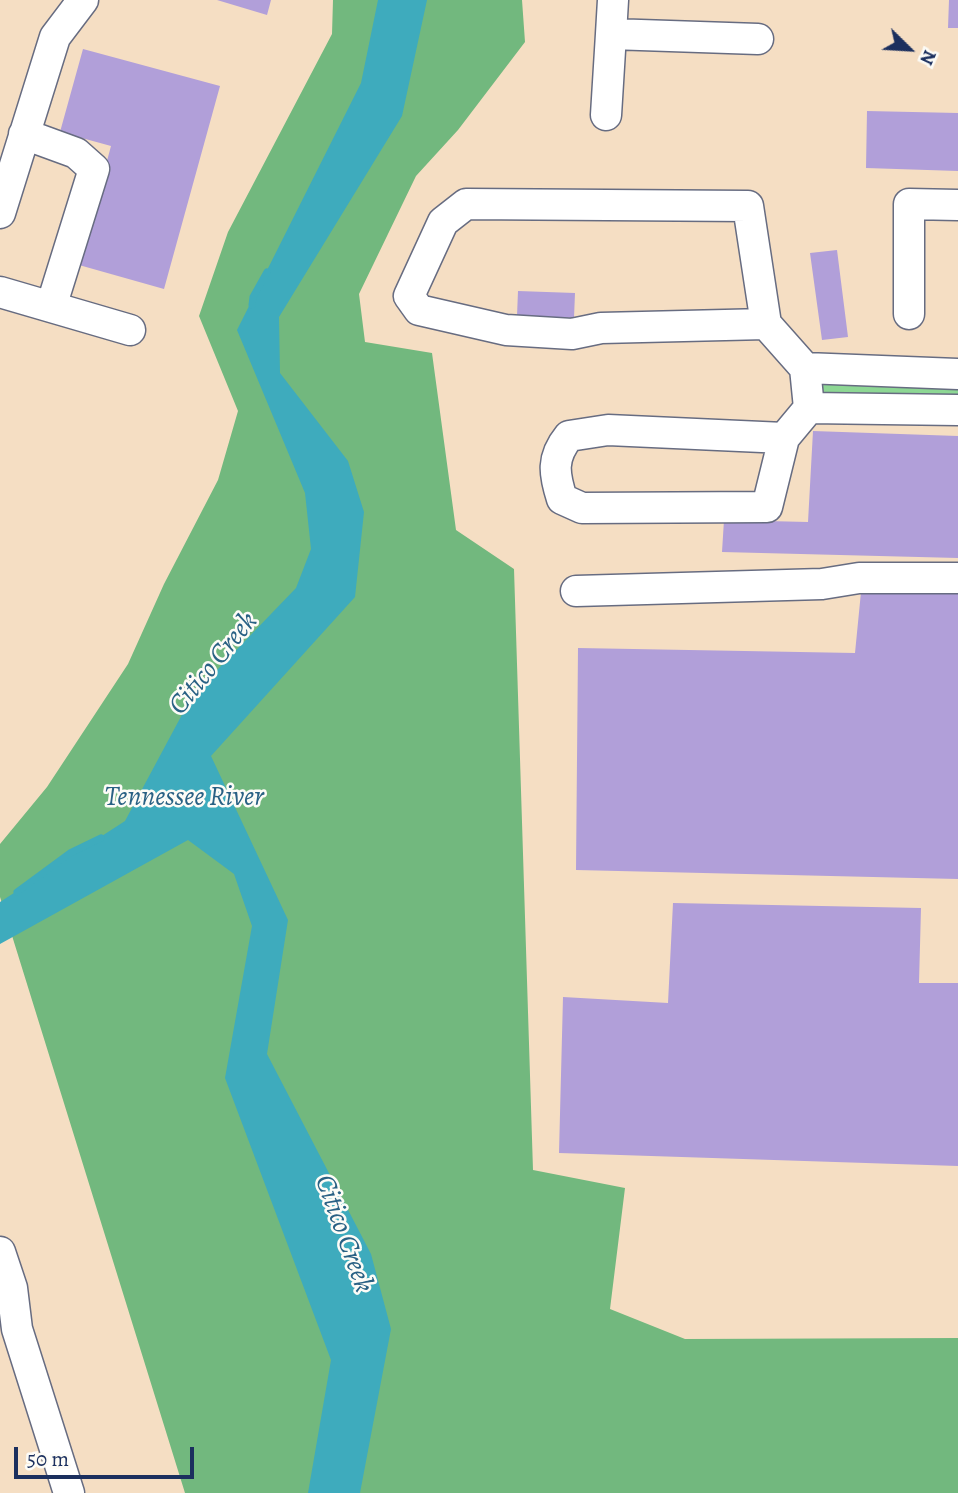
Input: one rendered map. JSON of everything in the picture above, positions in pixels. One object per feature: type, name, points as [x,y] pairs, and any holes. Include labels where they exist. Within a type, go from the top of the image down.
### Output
[{"type":"lane","points":[[0,213],[55,37],[83,0]]},
{"type":"lane","points":[[606,115],[613,0]]},
{"type":"lane","points":[[611,34],[758,40]]},
{"type":"lane","points":[[24,134],[76,153],[94,169],[51,307]]},
{"type":"lane","points":[[766,324],[601,328],[572,334],[506,330],[419,310],[409,296],[443,222],[466,204],[748,206],[766,324],[805,368],[809,408],[784,438],[767,508],[582,508],[562,499],[553,472],[558,450],[569,436],[608,430],[784,438]]},
{"type":"lane","points":[[909,314],[909,204],[958,205]]},
{"type":"lane","points":[[0,292],[130,330]]},
{"type":"lane","points":[[805,368],[958,374]]},
{"type":"lane","points":[[809,408],[958,410]]},
{"type":"lane","points":[[576,591],[822,584],[859,578],[958,578]]},
{"type":"lane","points":[[0,1252],[12,1288],[17,1329],[69,1493]]},
{"type":"green space","points":[[333,0],[522,0],[525,42],[458,130],[416,176],[359,294],[365,342],[432,353],[456,530],[514,569],[533,1170],[625,1188],[610,1309],[685,1339],[958,1338],[958,1493],[185,1493],[0,897],[0,844],[47,787],[128,664],[164,584],[218,480],[238,411],[199,316],[228,232],[332,34]]},
{"type":"green space","points":[[821,375],[958,376],[958,399],[823,395],[815,388]]},
{"type":"water","name":"Tennessee River","points":[[378,0],[427,0],[402,116],[279,317],[280,373],[348,461],[364,512],[355,597],[211,756],[288,920],[267,1054],[371,1254],[391,1329],[360,1493],[308,1493],[331,1360],[225,1078],[252,926],[234,874],[188,840],[0,944],[0,902],[125,821],[192,696],[296,588],[311,549],[305,493],[237,330],[361,83]]},
{"type":"building","points":[[217,0],[271,0],[267,15]]},
{"type":"building","points":[[949,0],[958,0],[958,28],[948,28]]},
{"type":"building","points":[[83,49],[220,86],[164,289],[79,265],[111,146],[60,132]]},
{"type":"building","points":[[867,111],[958,113],[958,171],[866,168]]},
{"type":"building","points":[[837,250],[848,337],[822,340],[810,253]]},
{"type":"building","points":[[518,291],[575,293],[574,318],[517,316]]},
{"type":"building","points":[[813,431],[958,436],[958,558],[722,552],[724,520],[808,522]]},
{"type":"building","points":[[861,592],[958,594],[958,879],[576,870],[578,648],[855,653]]},
{"type":"building","points":[[673,903],[921,908],[919,983],[958,983],[958,1166],[559,1153],[563,997],[668,1003]]},
{"type":"waterway","name":"Citico Creek","points":[[252,305],[253,297],[267,272]]},
{"type":"waterway","points":[[17,892],[70,853],[101,838]]}]
